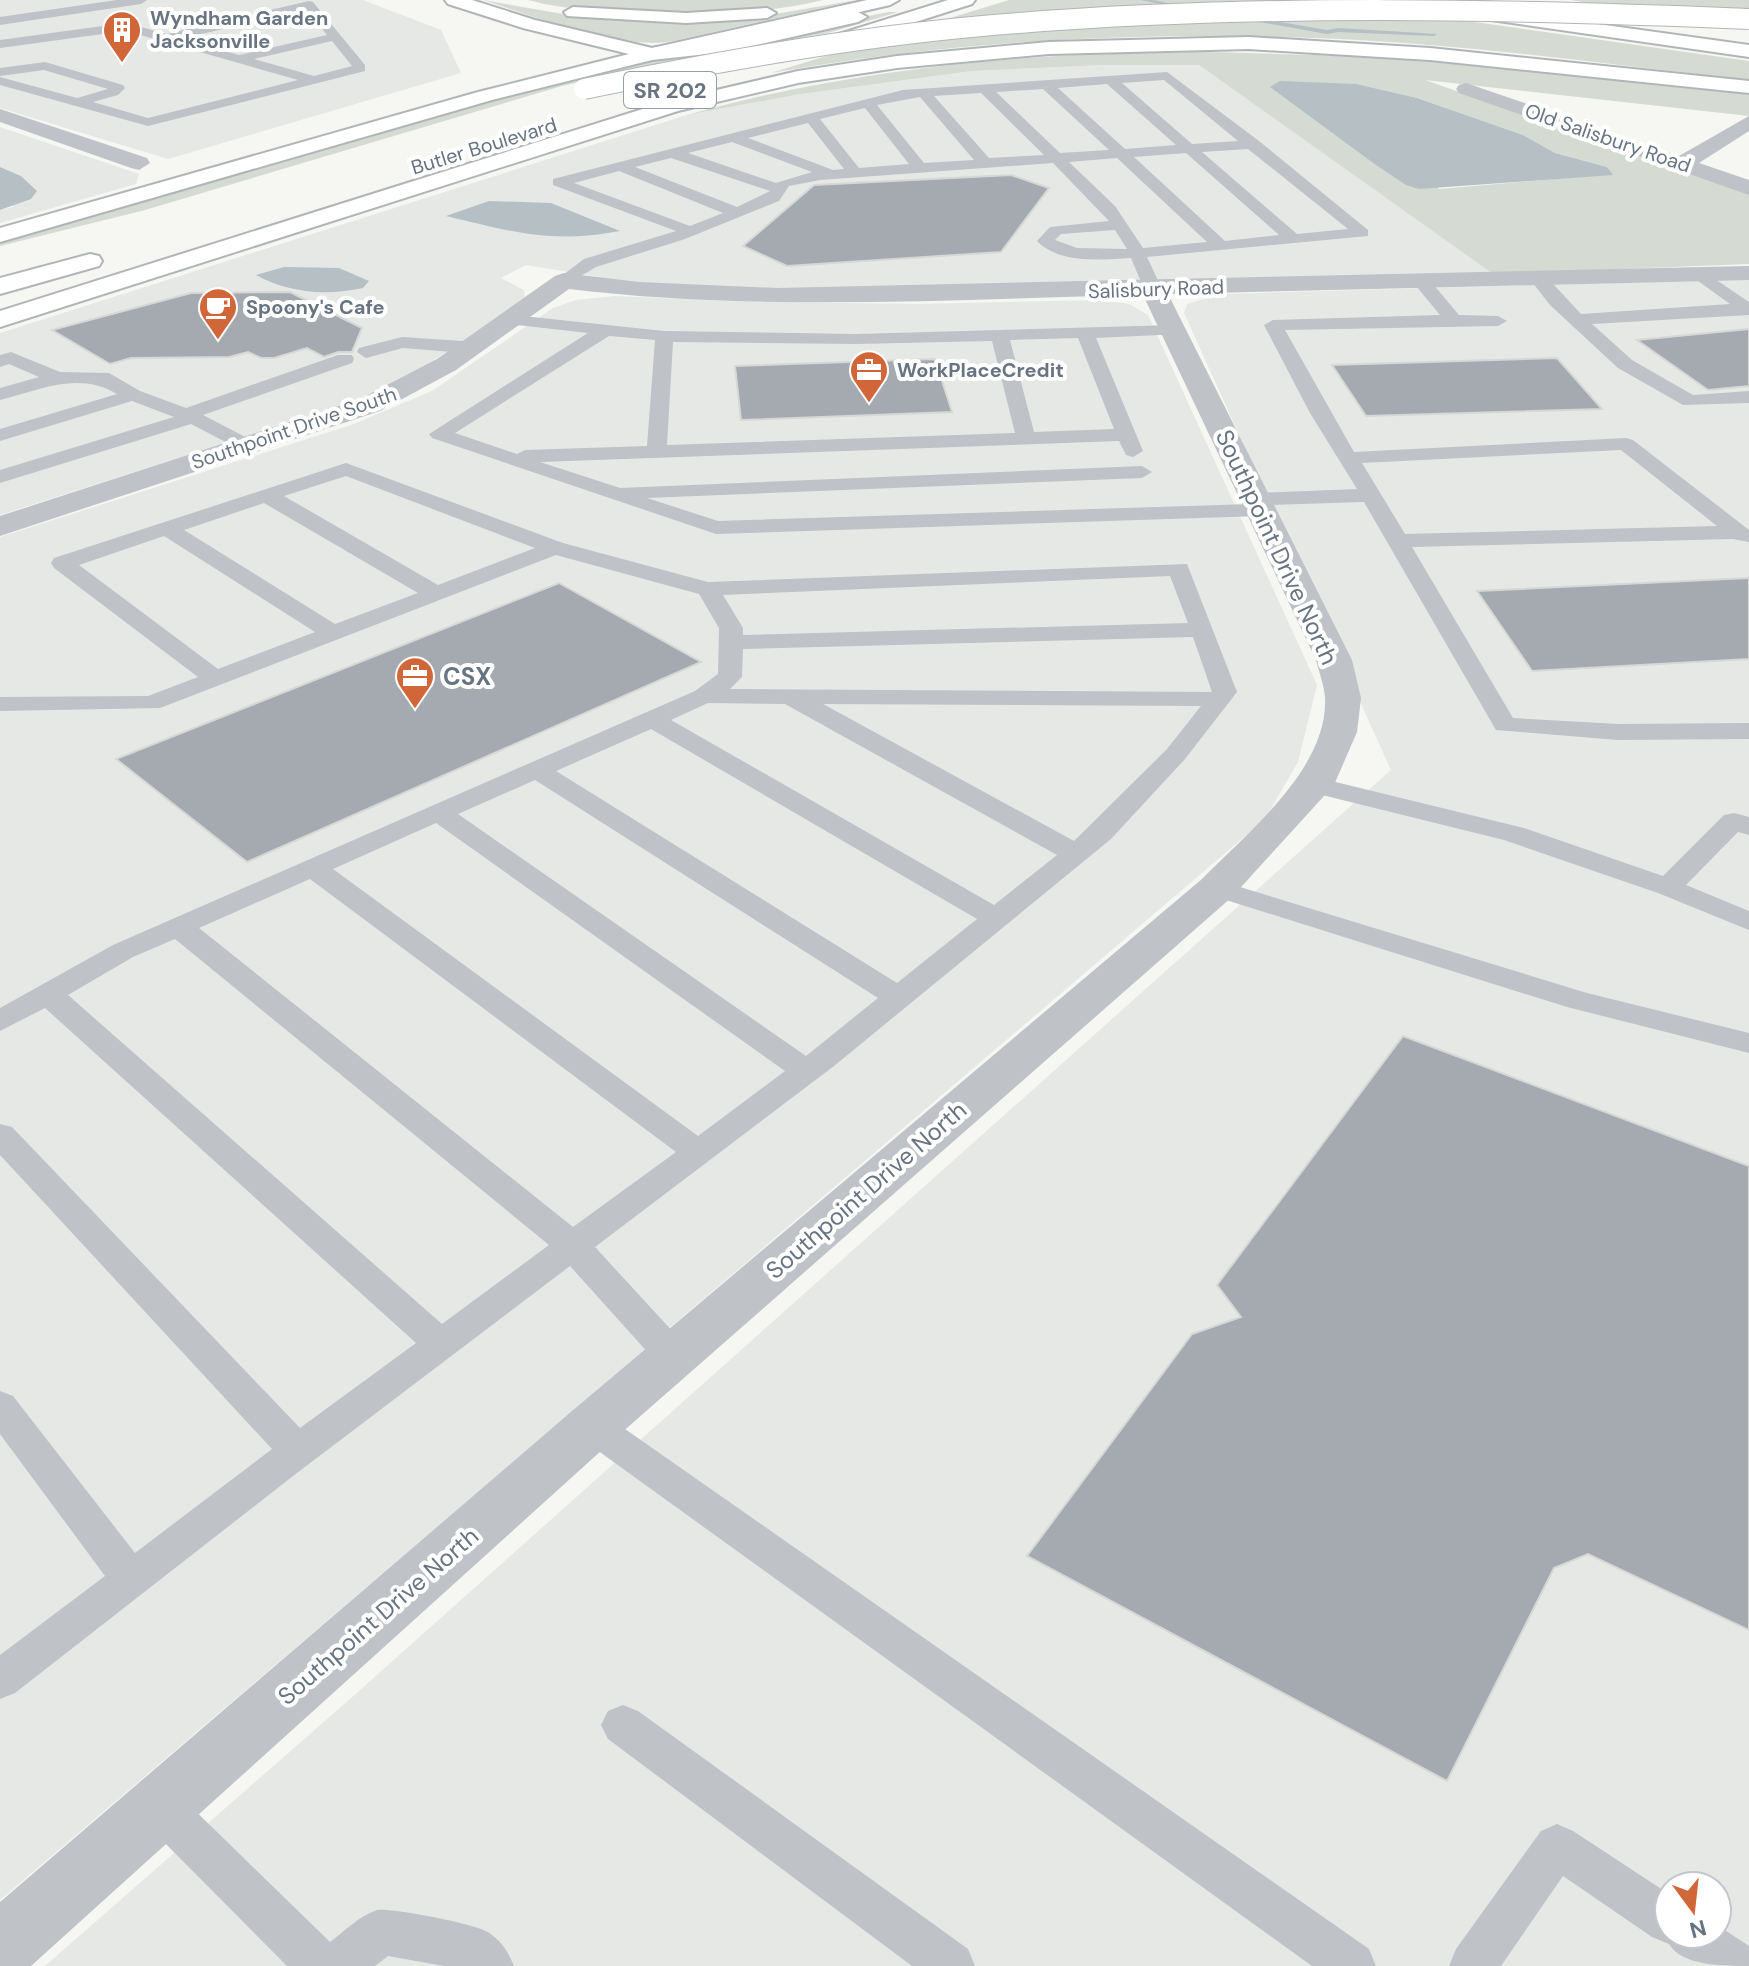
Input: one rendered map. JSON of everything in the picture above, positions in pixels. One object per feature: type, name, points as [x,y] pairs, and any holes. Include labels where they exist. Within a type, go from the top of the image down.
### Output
[{"type":"main road","points":[[454,0],[532,15],[652,54],[725,46],[926,0]]},
{"type":"main road","points":[[485,96],[542,71],[555,54],[532,15],[513,0]]},
{"type":"main road","points":[[557,10],[624,17],[714,17],[783,11],[836,0]]},
{"type":"main road","name":"Butler Boulevard","points":[[0,235],[485,96],[890,0]]},
{"type":"main road","name":"Butler Boulevard","points":[[403,170],[966,0]]},
{"type":"main road","points":[[1387,0],[1749,51]]},
{"type":"main road","points":[[1516,0],[1749,32]]},
{"type":"main road","points":[[346,159],[584,89],[688,64],[829,39],[942,24],[1115,9],[1294,2],[1419,2],[1583,8],[1749,19]]},
{"type":"main road","points":[[0,319],[611,124],[710,96],[826,72],[964,54],[1120,45],[1249,43],[1372,50],[1749,87]]},
{"type":"main road","points":[[212,227],[373,179],[611,124]]},
{"type":"main road","points":[[119,200],[150,178],[157,164],[218,161],[340,136]]},
{"type":"main road","points":[[0,286],[105,257]]},
{"type":"street","name":"Old Salisbury Road","points":[[1466,89],[1749,188]]},
{"type":"street","points":[[0,115],[157,164]]},
{"type":"street","points":[[1682,164],[1749,122]]},
{"type":"street","name":"Salisbury Road","points":[[564,281],[639,290],[777,296],[1154,290],[1749,273]]},
{"type":"street","name":"Southpoint Drive South","points":[[0,526],[370,405],[413,386],[477,348],[564,281]]},
{"type":"street","name":"Southpoint Drive North","points":[[0,1947],[592,1426],[1217,888],[1315,785],[1338,732],[1343,698],[1334,660],[1154,290]]},
{"type":"lane","points":[[73,0],[86,8]]},
{"type":"lane","points":[[0,21],[139,0]]},
{"type":"lane","points":[[10,5],[29,16]]},
{"type":"lane","points":[[0,81],[148,122],[360,68],[309,5],[167,38]]},
{"type":"lane","points":[[308,25],[323,21]]},
{"type":"lane","points":[[0,44],[110,29],[137,30],[314,80]]},
{"type":"lane","points":[[239,59],[335,37]]},
{"type":"lane","points":[[203,48],[233,42]]},
{"type":"lane","points":[[332,54],[347,51]]},
{"type":"lane","points":[[273,68],[303,61]]},
{"type":"lane","points":[[0,72],[45,66],[118,88],[77,102]]},
{"type":"lane","points":[[513,320],[664,336],[856,339],[1086,335],[1221,246],[1362,233],[1167,76],[903,94],[558,182],[687,230]]},
{"type":"lane","points":[[1110,80],[1293,239]]},
{"type":"lane","points":[[1047,85],[1221,246]]},
{"type":"lane","points":[[985,89],[1109,209],[1154,290]]},
{"type":"lane","points":[[924,93],[986,164]]},
{"type":"lane","points":[[868,103],[920,168]]},
{"type":"lane","points":[[811,117],[855,173]]},
{"type":"lane","points":[[732,137],[831,174]]},
{"type":"lane","points":[[564,281],[590,263],[679,236],[687,230],[773,198],[784,183],[831,174],[1254,144]]},
{"type":"lane","points":[[671,153],[780,189]]},
{"type":"lane","points":[[620,166],[735,212]]},
{"type":"lane","points":[[1120,225],[1056,230],[1045,241],[1068,253],[1104,255],[1154,290]]},
{"type":"lane","points":[[1700,274],[1748,309]]},
{"type":"lane","points":[[1538,278],[1556,301],[1625,364],[1690,401],[1748,396]]},
{"type":"lane","points":[[1421,281],[1454,320]]},
{"type":"lane","points":[[1576,320],[1748,309]]},
{"type":"lane","points":[[1498,321],[1273,325],[1505,725],[1618,732],[1749,731]]},
{"type":"lane","points":[[606,330],[439,434],[716,528],[1150,493]]},
{"type":"lane","points":[[1086,335],[1150,493]]},
{"type":"lane","points":[[657,451],[664,336]]},
{"type":"lane","points":[[1000,336],[1026,439]]},
{"type":"lane","points":[[0,477],[189,416],[351,354],[402,342],[477,348]]},
{"type":"lane","points":[[0,361],[11,358],[57,378]]},
{"type":"lane","points":[[0,394],[57,378],[102,377],[133,395],[189,416],[248,446]]},
{"type":"lane","points":[[0,435],[133,395]]},
{"type":"lane","points":[[505,457],[1127,435]]},
{"type":"lane","points":[[1348,458],[1626,444],[1744,537]]},
{"type":"lane","points":[[0,1680],[899,998],[1101,833],[1176,754],[1225,692],[1179,569],[708,589],[555,548],[346,469],[62,563],[215,678]]},
{"type":"lane","points":[[610,492],[1150,493],[1259,505],[1371,495]]},
{"type":"lane","points":[[266,495],[437,594]]},
{"type":"lane","points":[[166,528],[333,633]]},
{"type":"lane","points":[[1398,541],[1744,537]]},
{"type":"lane","points":[[0,704],[151,703],[555,548]]},
{"type":"lane","points":[[0,1021],[123,951],[704,696],[730,677],[731,628],[708,589]]},
{"type":"lane","points":[[731,642],[1201,630]]},
{"type":"lane","points":[[704,696],[1220,699]]},
{"type":"lane","points":[[790,697],[1075,853]]},
{"type":"lane","points":[[652,719],[995,918]]},
{"type":"lane","points":[[537,770],[899,998]]},
{"type":"lane","points":[[1315,785],[1514,834],[1668,887],[1749,921]]},
{"type":"lane","points":[[439,813],[806,1071]]},
{"type":"lane","points":[[1668,887],[1734,821],[1749,827]]},
{"type":"lane","points":[[313,868],[698,1152]]},
{"type":"lane","points":[[1217,888],[1578,1000],[1749,1043]]},
{"type":"lane","points":[[179,927],[573,1246],[673,1356]]},
{"type":"lane","points":[[47,993],[441,1344]]},
{"type":"lane","points":[[0,1135],[298,1451]]},
{"type":"lane","points":[[0,1406],[131,1579]]},
{"type":"lane","points":[[592,1426],[1352,1966]]},
{"type":"lane","points":[[623,1725],[951,1966]]},
{"type":"lane","points":[[161,1808],[321,1966]]},
{"type":"lane","points":[[1473,1966],[1557,1846],[1653,1910]]},
{"type":"lane","points":[[337,1966],[381,1932],[469,1947],[490,1966]]},
{"type":"lane","points":[[1713,1950],[1737,1966]]},
{"type":"shaded area","points":[[0,0],[363,0],[441,30],[461,73],[168,159],[0,108]]},
{"type":"shaded area","points":[[483,0],[580,17],[683,21],[757,17],[857,0],[652,43],[603,37]]},
{"type":"shaded area","points":[[528,0],[823,0],[759,10],[694,13],[589,10]]},
{"type":"shaded area","points":[[1009,0],[1320,0],[1749,61],[1749,80],[1423,44],[1246,36],[1109,38],[973,46],[771,73]]},
{"type":"shaded area","points":[[1571,0],[1749,0],[1749,14],[1588,3]]},
{"type":"shaded area","points":[[898,12],[828,33],[690,57],[562,86],[145,210],[0,246],[0,242],[539,88],[663,56]]},
{"type":"shaded area","points":[[1175,51],[1387,57],[1749,93],[1749,116],[1425,80],[1749,194],[1749,264],[1493,274],[1199,65],[1104,65],[972,71],[801,94],[687,115],[747,99],[868,76],[990,61]],"holes":[[[1357,84],[1417,98],[1523,135],[1555,153],[1607,167],[1612,174],[1439,189]]]},
{"type":"shaded area","points":[[1104,65],[1199,65],[1493,274],[767,291],[630,282],[526,265],[501,278],[524,290],[525,300],[405,379],[349,403],[0,515],[0,333],[687,115],[801,94],[972,71]]},
{"type":"shaded area","points":[[1280,81],[1357,84],[1417,98],[1523,135],[1555,153],[1607,167],[1613,175],[1419,189],[1406,185],[1376,165],[1270,87]]},
{"type":"shaded area","points":[[0,127],[139,174],[136,184],[0,223],[0,210],[13,207],[21,176],[0,167]]},
{"type":"shaded area","points":[[0,167],[21,176],[37,191],[31,199],[0,210]]},
{"type":"shaded area","points":[[489,201],[551,203],[620,231],[552,236],[512,231],[446,216]]},
{"type":"shaded area","points":[[284,267],[339,268],[369,281],[363,288],[322,292],[281,286],[256,275]]},
{"type":"shaded area","points":[[1749,279],[1749,1966],[45,1966],[350,1699],[1391,770],[1184,313],[1187,304],[1220,294]]},
{"type":"shaded area","points":[[615,296],[918,304],[1098,300],[1129,304],[1148,315],[1317,685],[1298,762],[1265,819],[0,1900],[0,537],[354,424],[432,391],[553,308],[576,300]]},
{"type":"building","points":[[1011,175],[1049,188],[1001,252],[787,266],[743,246],[814,185]]},
{"type":"building","points":[[290,292],[362,328],[352,352],[338,352],[324,357],[307,348],[274,358],[261,358],[248,352],[229,357],[131,358],[110,364],[52,330],[191,293]]},
{"type":"building","points":[[1749,329],[1749,386],[1708,390],[1637,340]]},
{"type":"building","points":[[1557,358],[1602,409],[1366,416],[1332,365]]},
{"type":"building","points":[[935,359],[952,412],[741,420],[735,366]]},
{"type":"building","points":[[1749,578],[1749,659],[1532,671],[1477,591]]},
{"type":"building","name":"CSX","points":[[559,583],[701,662],[247,862],[116,759]]},
{"type":"building","points":[[1403,1036],[1749,1166],[1749,1630],[1588,1554],[1554,1568],[1447,1781],[1027,1556],[1192,1334],[1241,1317],[1217,1285]]},
{"type":"waterway","points":[[1144,0],[1187,8]]},
{"type":"waterway","points":[[1245,18],[1327,32],[1434,34]]},
{"type":"place","name":"Wyndham Garden Jacksonville","points":[[122,64]]},
{"type":"place","name":"Spoony's Cafe","points":[[218,341]]},
{"type":"place","name":"WorkPlaceCredit","points":[[869,404]]},
{"type":"place","name":"CSX","points":[[415,710]]}]
